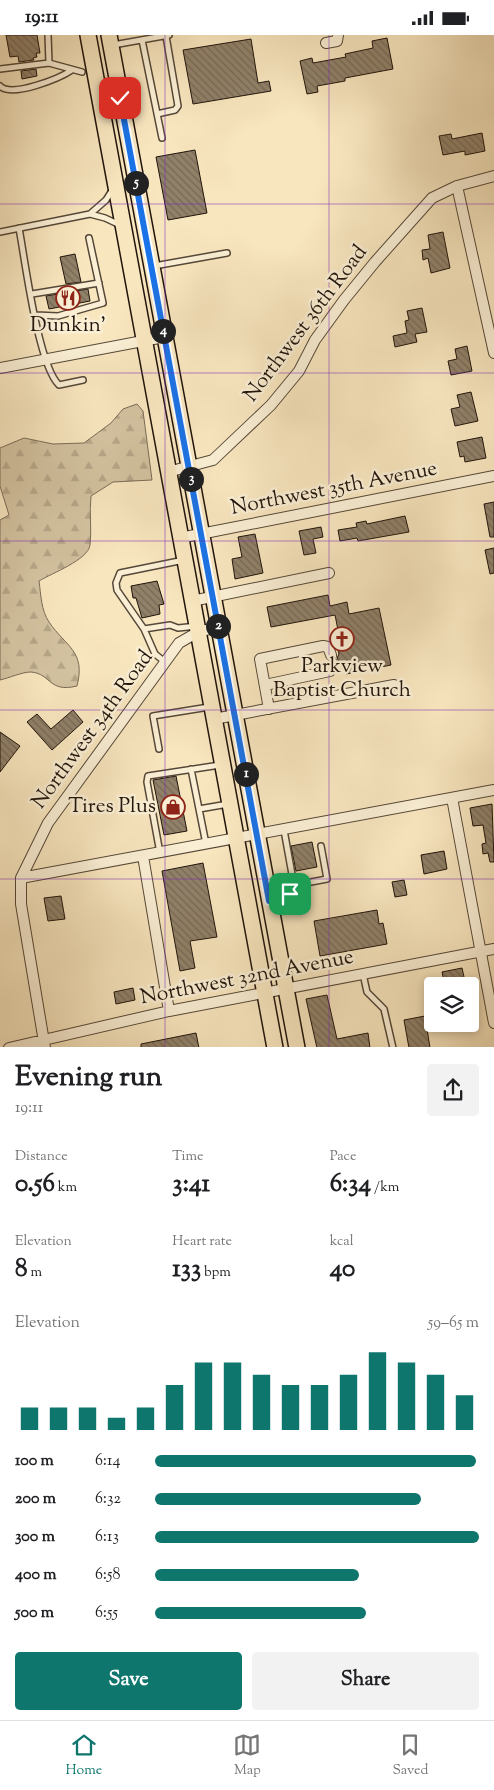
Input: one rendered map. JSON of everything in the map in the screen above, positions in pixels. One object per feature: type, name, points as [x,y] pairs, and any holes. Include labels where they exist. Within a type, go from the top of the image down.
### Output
[{"type":"main road","points":[[88,35],[275,1047]]},
{"type":"main road","points":[[110,40],[297,1047]]},
{"type":"street","points":[[326,43],[337,41],[338,35]]},
{"type":"street","name":"Northwest 36th Road","points":[[168,473],[213,460],[271,405],[299,371],[315,340],[375,262],[432,198],[457,186],[494,176]]},
{"type":"street","points":[[457,186],[493,339],[494,353]]},
{"type":"street","points":[[0,368],[164,337]]},
{"type":"street","name":"Northwest 35th Avenue","points":[[180,538],[494,476]]},
{"type":"street","points":[[192,601],[329,573]]},
{"type":"street","name":"Northwest 34th Road","points":[[21,878],[48,823],[178,643],[198,629],[218,627]]},
{"type":"street","points":[[265,685],[330,671],[332,660],[328,647],[323,646],[260,659],[269,709]]},
{"type":"street","points":[[213,713],[235,716],[394,685]]},
{"type":"street","points":[[45,1044],[21,904],[21,878],[494,790]]},
{"type":"street","points":[[452,798],[494,1023]]},
{"type":"street","points":[[143,856],[169,1011]]},
{"type":"street","name":"Northwest 32nd Avenue","points":[[9,1047],[45,1044],[169,1011],[494,949]]},
{"type":"lane","points":[[48,35],[49,63]]},
{"type":"lane","points":[[110,40],[142,40],[168,35],[178,105],[175,110],[157,115]]},
{"type":"lane","points":[[142,40],[162,138]]},
{"type":"lane","points":[[0,69],[49,63],[82,72]]},
{"type":"lane","points":[[0,86],[3,89],[10,89],[52,81],[72,69]]},
{"type":"lane","points":[[90,214],[106,200],[116,184]]},
{"type":"lane","points":[[0,231],[90,214],[105,218],[124,227]]},
{"type":"lane","points":[[19,228],[45,359],[52,378],[59,385],[83,380]]},
{"type":"lane","points":[[36,315],[58,316],[103,303],[89,237]]},
{"type":"lane","points":[[151,266],[228,253]]},
{"type":"lane","points":[[32,294],[99,283]]},
{"type":"lane","points":[[165,662],[155,654],[144,629],[118,590],[116,583],[120,573],[185,560]]},
{"type":"lane","points":[[144,629],[170,625],[178,628],[198,629]]},
{"type":"lane","points":[[159,749],[153,716],[213,713]]},
{"type":"lane","points":[[160,853],[147,782],[148,776],[223,764]]},
{"type":"lane","points":[[192,769],[206,844]]},
{"type":"lane","points":[[200,809],[231,804]]},
{"type":"lane","points":[[269,901],[295,891],[284,830]]},
{"type":"lane","points":[[295,885],[327,879],[321,845]]},
{"type":"lane","points":[[363,974],[367,991],[384,1009],[393,1047]]},
{"type":"green space","points":[[137,404],[143,411],[152,480],[113,482],[91,496],[91,539],[88,551],[69,566],[39,581],[46,617],[77,657],[79,674],[77,686],[61,687],[38,673],[31,672],[0,680],[0,520],[9,515],[0,486],[0,448],[24,438],[53,444],[84,443],[111,423],[123,409]]},
{"type":"building","points":[[6,35],[37,35],[40,53],[36,53],[37,57],[33,58],[34,60],[19,62],[18,56],[10,57]]},
{"type":"building","points":[[387,38],[393,69],[345,78],[345,81],[317,86],[318,92],[307,94],[300,61],[312,58],[313,63],[346,57],[345,54],[373,48],[372,41]]},
{"type":"building","points":[[251,39],[258,83],[269,81],[271,91],[193,104],[183,50]]},
{"type":"building","points":[[36,69],[37,76],[22,79],[21,71]]},
{"type":"building","points":[[482,133],[485,151],[465,155],[465,151],[443,155],[439,136],[451,134],[452,139]]},
{"type":"building","points":[[195,150],[207,213],[168,220],[156,157]]},
{"type":"building","points":[[443,232],[450,268],[431,273],[428,258],[423,260],[422,250],[430,249],[428,235]]},
{"type":"building","points":[[75,254],[81,282],[66,284],[60,257]]},
{"type":"building","name":"Dunkin'","points":[[88,289],[90,301],[49,309],[46,296]]},
{"type":"building","points":[[422,308],[427,332],[415,334],[417,342],[395,347],[393,336],[407,333],[405,321],[409,320],[407,311]]},
{"type":"building","points":[[467,346],[472,371],[451,375],[448,361],[457,359],[455,349]]},
{"type":"building","points":[[471,392],[478,421],[455,426],[451,409],[460,407],[457,395]]},
{"type":"building","points":[[482,437],[486,458],[465,462],[464,456],[460,457],[457,442]]},
{"type":"building","points":[[494,502],[494,537],[490,537],[484,504]]},
{"type":"building","points":[[405,516],[409,532],[358,541],[357,538],[340,541],[338,530],[357,527],[356,523],[366,521],[367,524]]},
{"type":"building","points":[[321,527],[323,537],[313,539],[316,553],[304,555],[299,531]]},
{"type":"building","points":[[255,534],[263,573],[235,579],[232,559],[242,557],[238,537]]},
{"type":"building","points":[[494,548],[494,573],[490,574],[485,550]]},
{"type":"building","points":[[157,581],[164,604],[159,605],[160,614],[142,618],[136,598],[133,598],[131,586]]},
{"type":"building","points":[[328,595],[330,606],[347,602],[349,614],[379,608],[391,665],[346,674],[344,662],[340,663],[337,658],[339,654],[337,646],[341,645],[335,615],[271,627],[267,607]]},
{"type":"building","points":[[73,710],[83,722],[52,750],[27,722],[37,714],[51,729]]},
{"type":"building","points":[[0,732],[20,746],[0,772]]},
{"type":"building","points":[[176,776],[187,831],[164,835],[153,780]]},
{"type":"building","points":[[492,804],[494,862],[490,862],[488,853],[483,854],[482,844],[486,843],[483,825],[473,826],[470,808]]},
{"type":"building","points":[[312,842],[317,867],[296,871],[291,846]]},
{"type":"building","points":[[444,851],[447,869],[424,874],[421,855]]},
{"type":"building","points":[[203,863],[217,937],[190,941],[195,968],[180,971],[162,871]]},
{"type":"building","points":[[404,880],[407,895],[395,897],[392,882]]},
{"type":"building","points":[[61,896],[65,919],[48,921],[44,898]]},
{"type":"building","points":[[377,910],[379,924],[383,923],[387,944],[320,956],[314,921]]},
{"type":"building","points":[[462,968],[464,977],[443,977],[442,972]]},
{"type":"building","points":[[133,988],[135,1000],[116,1004],[114,992]]},
{"type":"building","points":[[327,995],[337,1039],[368,1033],[370,1047],[317,1047],[306,999]]},
{"type":"building","points":[[424,1016],[424,1032],[428,1032],[430,1047],[409,1047],[404,1020]]},
{"type":"building","points":[[196,1033],[199,1047],[141,1047],[141,1044]]},
{"type":"place","name":"Dunkin'","points":[[68,298]]},
{"type":"place","name":"Parkview Baptist Church","points":[[342,639]]},
{"type":"place","name":"Tires Plus","points":[[173,807]]},
{"type":"route","points":[[120,98],[269,901],[290,894]]}]
